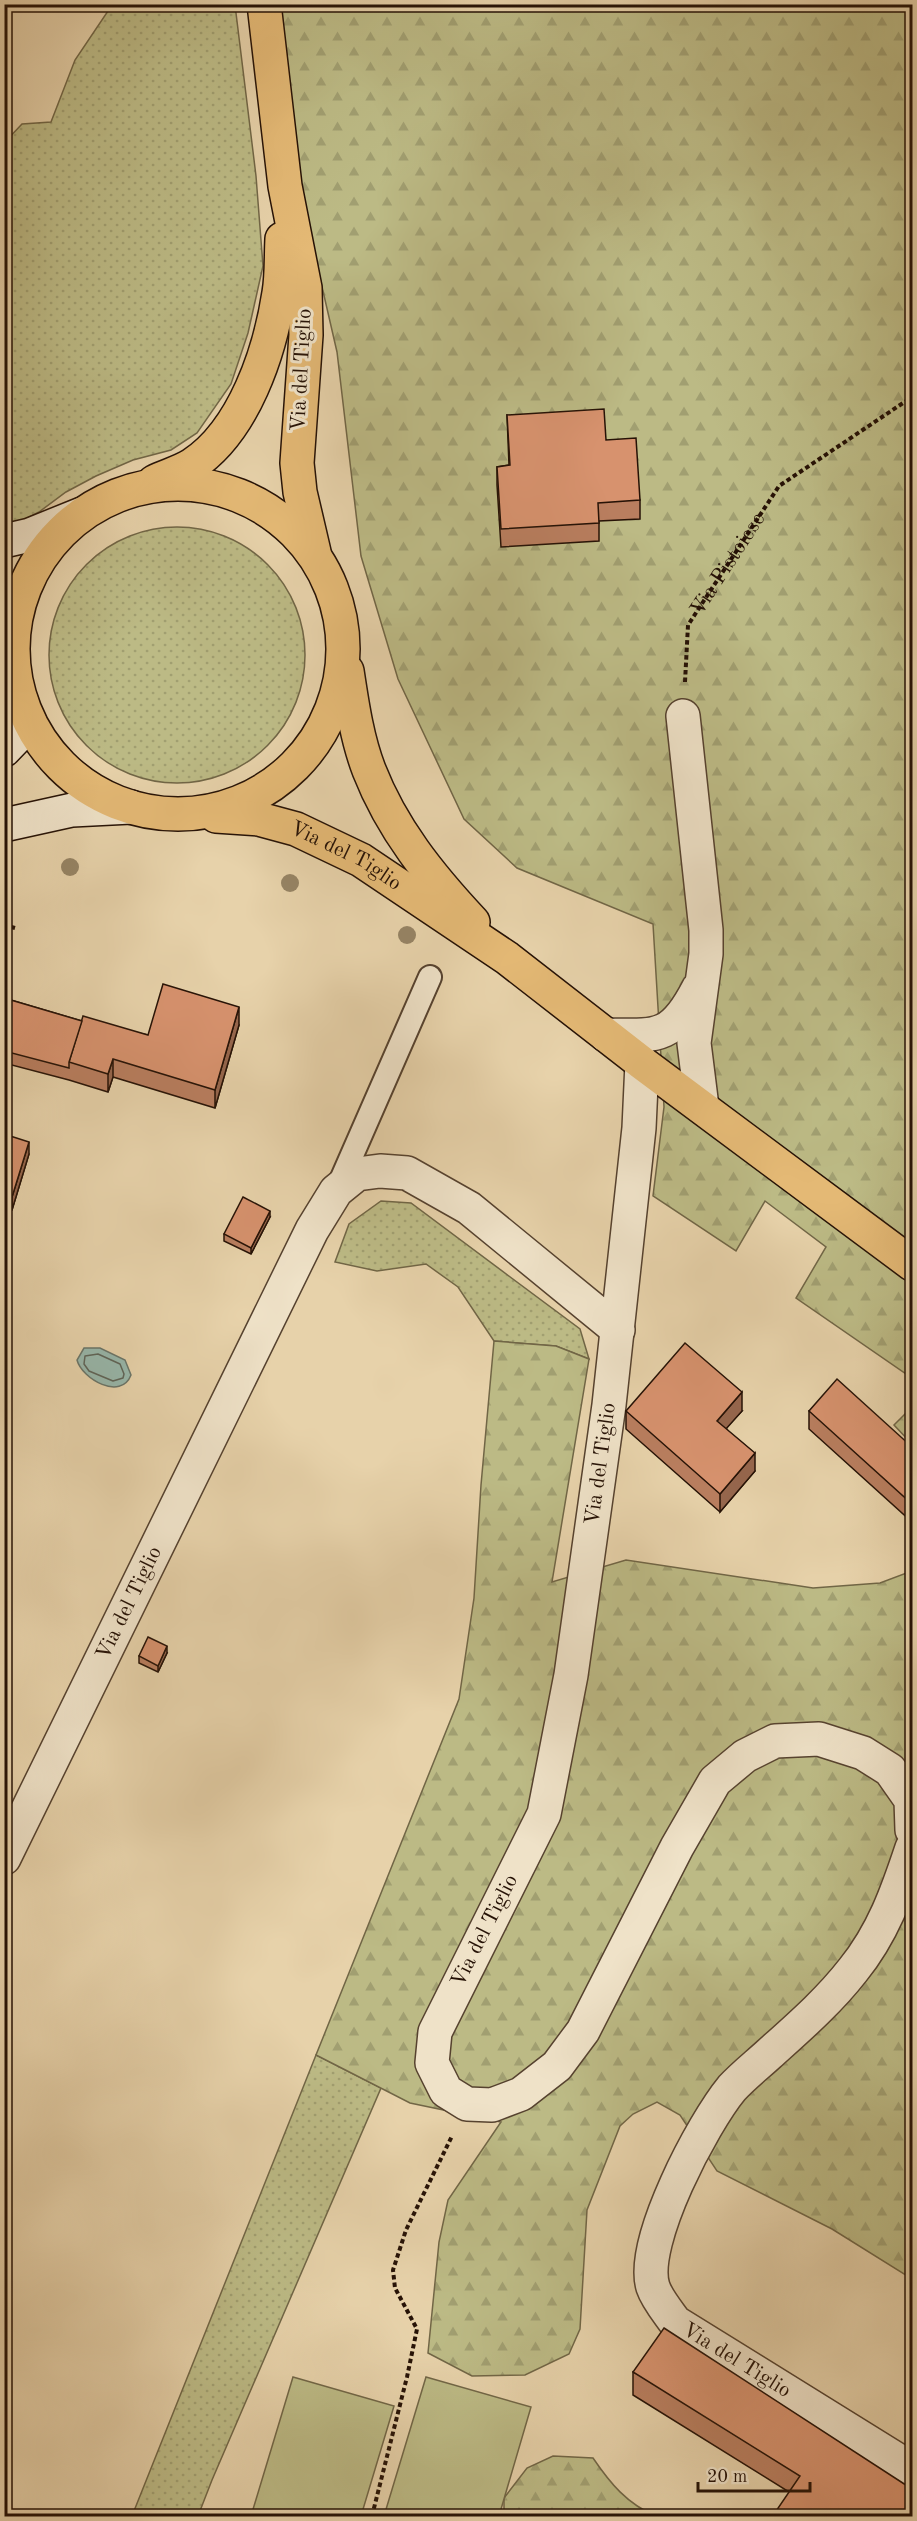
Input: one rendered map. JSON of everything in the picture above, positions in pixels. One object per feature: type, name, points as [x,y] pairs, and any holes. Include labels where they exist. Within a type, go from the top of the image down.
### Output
[{"type":"main road","name":"Via del Tiglio","points":[[264,4],[285,186],[304,288],[306,335],[297,463],[300,492],[315,555]]},
{"type":"main road","name":"Via del Tiglio","points":[[141,488],[192,465],[214,445],[239,413],[252,389],[273,326],[279,291],[285,186]]},
{"type":"main road","points":[[178,483],[220,489],[247,498],[267,509],[292,529],[315,555],[334,592],[341,621],[344,650],[337,694],[328,719],[307,752],[294,766],[256,795],[224,807],[196,813],[162,814],[130,807],[81,783],[67,772],[47,750],[18,702],[12,639],[16,610],[23,588],[55,537],[82,514],[103,501],[141,488],[178,483]]},
{"type":"main road","name":"Via del Tiglio","points":[[344,650],[354,716],[368,769],[393,822],[423,866],[507,958]]},
{"type":"main road","name":"Via del Tiglio","points":[[162,814],[260,819],[296,829],[361,860],[507,958],[642,1063],[912,1264]]},
{"type":"street","points":[[4,541],[30,535],[82,514]]},
{"type":"street","points":[[4,750],[18,702]]},
{"type":"street","points":[[683,716],[706,930],[706,954],[694,1043],[702,1107]]},
{"type":"street","points":[[4,825],[72,810],[130,807]]},
{"type":"street","points":[[606,1035],[644,1036],[659,1033],[676,1024],[685,1013],[701,982]]},
{"type":"street","name":"Via del Tiglio","points":[[467,2104],[446,2091],[432,2063],[435,2032],[544,1814],[571,1675],[618,1330],[639,1128],[642,1063]]},
{"type":"street","points":[[336,1191],[357,1174],[380,1171],[408,1173],[470,1208],[618,1330]]},
{"type":"street","name":"Via del Tiglio","points":[[4,1858],[312,1230],[336,1191]]},
{"type":"street","points":[[467,2104],[492,2105],[521,2094],[557,2067],[583,2031],[677,1847],[715,1782],[745,1756],[775,1741],[819,1739],[863,1753],[890,1770],[911,1800],[912,1830]]},
{"type":"street","name":"Via del Tiglio","points":[[912,1848],[884,1926],[854,1969],[824,2004],[733,2087],[707,2122],[660,2227],[650,2261],[653,2288],[675,2322],[912,2469]]},
{"type":"lane","points":[[336,1191],[430,977]]},
{"type":"path","name":"Via Pistoiese","points":[[683,716],[688,625],[779,486],[912,397]]},
{"type":"path","points":[[4,925],[15,928]]},
{"type":"path","points":[[372,2517],[408,2377],[417,2330],[395,2288],[393,2270],[406,2230],[467,2104]]},
{"type":"green space","points":[[112,5],[235,5],[256,176],[263,266],[248,333],[231,384],[197,433],[171,450],[133,460],[96,476],[66,492],[39,512],[4,530],[4,143],[22,124],[51,122],[75,60]]},
{"type":"green space","points":[[280,5],[912,5],[912,1378],[796,1298],[826,1247],[765,1201],[736,1251],[653,1196],[664,1107],[653,924],[517,868],[464,819],[398,679],[361,556],[337,352],[297,178]]},
{"type":"green space","points":[[177,527],[214,533],[237,542],[258,556],[276,574],[295,606],[302,630],[305,655],[299,692],[290,715],[276,736],[258,754],[226,773],[202,780],[177,783],[140,777],[117,768],[96,754],[78,736],[59,704],[52,680],[49,655],[55,618],[64,595],[78,574],[96,556],[128,537],[152,530]]},
{"type":"green space","points":[[381,1201],[411,1203],[580,1329],[589,1359],[556,1346],[494,1341],[458,1287],[426,1264],[377,1271],[335,1262],[349,1224]]},
{"type":"green space","points":[[494,1341],[556,1346],[589,1359],[552,1582],[626,1560],[813,1588],[880,1583],[909,1572],[912,1574],[912,2279],[832,2229],[717,2171],[680,2115],[657,2102],[633,2114],[620,2126],[587,2210],[580,2329],[569,2354],[525,2375],[472,2376],[428,2353],[439,2242],[448,2200],[501,2122],[410,2103],[316,2055],[459,1699],[474,1598]]},
{"type":"green space","points":[[912,1407],[912,1444],[894,1425]]},
{"type":"green space","points":[[316,2055],[381,2088],[198,2516],[132,2516]]},
{"type":"green space","points":[[293,2377],[394,2406],[361,2516],[251,2516]]},
{"type":"green space","points":[[426,2377],[531,2407],[499,2516],[384,2516]]},
{"type":"green space","points":[[553,2456],[593,2458],[620,2492],[636,2505],[656,2516],[504,2516],[504,2498],[527,2468]]},
{"type":"water","points":[[84,1348],[100,1348],[125,1360],[131,1375],[126,1383],[111,1387],[86,1374],[77,1360]]},
{"type":"building","points":[[604,409],[606,440],[636,438],[640,500],[598,503],[599,523],[501,529],[497,467],[510,465],[507,415]]},
{"type":"building","points":[[163,984],[239,1007],[215,1090],[113,1059],[108,1074],[69,1062],[83,1016],[148,1035]]},
{"type":"building","points":[[4,998],[82,1021],[69,1068],[4,1051]]},
{"type":"building","points":[[4,1134],[29,1142],[12,1197],[4,1195]]},
{"type":"building","points":[[243,1197],[270,1211],[251,1248],[224,1234]]},
{"type":"building","points":[[685,1343],[742,1392],[717,1421],[755,1453],[720,1494],[626,1411]]},
{"type":"building","points":[[837,1379],[912,1447],[912,1504],[809,1411]]},
{"type":"building","points":[[148,1637],[167,1646],[158,1666],[139,1656]]},
{"type":"building","points":[[664,2328],[912,2489],[912,2517],[772,2517],[800,2476],[633,2372]]}]
